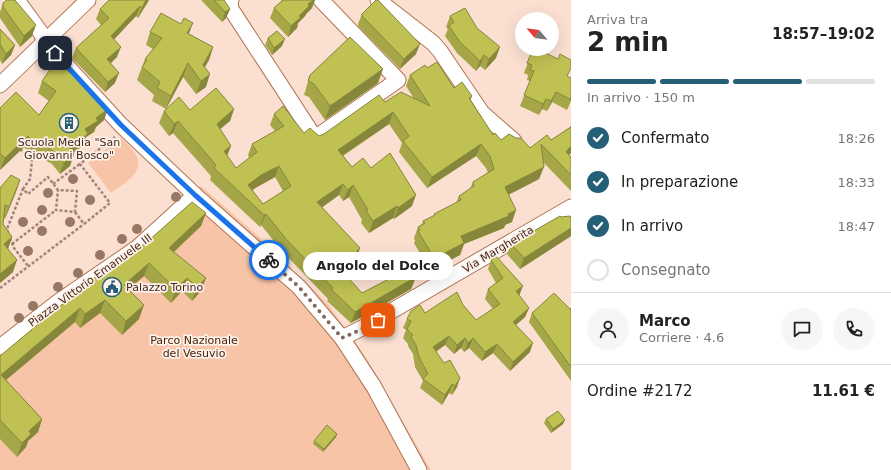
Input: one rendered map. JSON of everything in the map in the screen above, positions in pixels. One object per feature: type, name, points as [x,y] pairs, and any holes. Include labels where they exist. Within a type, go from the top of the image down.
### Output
[{"type":"street","points":[[17,0],[46,42],[164,173],[195,195],[299,287],[342,338],[374,387],[419,470]]},
{"type":"street","points":[[0,86],[88,0]]},
{"type":"street","points":[[231,0],[231,9],[315,138],[398,80],[321,0]]},
{"type":"street","points":[[378,0],[433,43],[482,113],[514,141]]},
{"type":"street","name":"Piazza Vittorio Emanuele III","points":[[0,347],[58,302],[137,248],[151,228],[195,195]]},
{"type":"street","name":"Via Margherita","points":[[342,338],[364,327],[571,207]]},
{"type":"path","points":[[53,184],[113,139]]},
{"type":"path","points":[[18,147],[32,160],[30,179],[23,189],[7,229],[14,248],[28,266]]},
{"type":"path","points":[[0,288],[110,203],[80,164]]},
{"type":"path","points":[[23,189],[28,194],[48,177],[58,190],[56,210]]},
{"type":"path","points":[[58,190],[77,191],[75,212],[84,224]]},
{"type":"path","points":[[12,244],[56,210],[75,212]]},
{"type":"green space","points":[[121,138],[135,153],[138,161],[138,167],[126,182],[111,193],[88,163]]},
{"type":"green space","name":"Parco Nazionale del Vesuvio","points":[[201,186],[258,236],[328,304],[365,356],[431,470],[0,470],[0,343]]},
{"type":"building","points":[[7,0],[15,0],[36,25],[24,36],[3,7],[3,3]]},
{"type":"building","points":[[109,0],[146,0],[142,8],[140,6],[111,36],[121,47],[107,59],[119,73],[108,82],[76,48],[109,18],[100,9]]},
{"type":"building","points":[[214,0],[224,0],[230,9],[225,12]]},
{"type":"building","points":[[283,0],[313,0],[299,16],[301,17],[291,26],[274,8]]},
{"type":"building","points":[[376,0],[378,0],[420,44],[404,59],[362,16],[362,14]]},
{"type":"building","points":[[465,8],[477,28],[500,47],[489,59],[484,55],[480,61],[460,42],[449,26],[454,22],[450,16]]},
{"type":"building","points":[[161,13],[181,24],[184,18],[193,23],[187,33],[213,47],[203,65],[210,74],[201,81],[188,63],[171,96],[157,88],[160,82],[142,67],[147,60],[145,59],[162,38],[150,32]]},
{"type":"building","points":[[0,29],[15,45],[6,54],[0,44]]},
{"type":"building","points":[[277,31],[285,39],[274,48],[268,38]]},
{"type":"building","points":[[350,37],[383,69],[330,106],[314,84],[308,81],[310,75]]},
{"type":"building","points":[[560,54],[571,60],[571,68],[567,76],[571,78],[571,98],[570,99],[556,92],[551,101],[546,99],[543,104],[524,95],[534,71],[530,70],[532,65],[527,63],[530,56],[552,56],[558,59]]},
{"type":"building","points":[[57,60],[66,67],[65,69],[85,83],[108,109],[96,118],[98,121],[85,129],[88,134],[69,147],[74,154],[64,163],[56,153],[36,140],[34,142],[28,136],[5,158],[0,154],[0,108],[16,92],[39,115],[56,91],[42,81]]},
{"type":"building","points":[[437,62],[454,88],[462,82],[472,96],[469,98],[493,135],[495,133],[501,140],[509,134],[516,138],[521,138],[530,148],[547,135],[551,140],[571,127],[571,146],[566,152],[571,157],[571,175],[541,144],[544,167],[505,187],[516,210],[508,214],[509,216],[461,236],[464,243],[437,257],[434,252],[431,253],[418,231],[420,230],[418,227],[425,223],[423,221],[435,215],[434,214],[461,200],[459,196],[474,186],[473,182],[494,169],[490,156],[481,144],[432,177],[403,141],[409,136],[393,112],[338,150],[352,167],[363,158],[371,168],[390,153],[416,195],[398,208],[397,206],[373,221],[366,211],[368,210],[353,185],[348,190],[343,184],[317,202],[360,248],[352,256],[355,259],[341,270],[362,293],[410,268],[416,277],[355,312],[331,289],[333,288],[286,239],[266,214],[264,215],[214,168],[216,165],[178,121],[174,124],[164,111],[179,97],[190,110],[216,88],[234,109],[217,124],[231,146],[224,151],[236,168],[257,152],[252,144],[284,126],[274,114],[283,106],[304,133],[310,128],[319,136],[379,95],[385,102],[401,92],[430,106],[410,75],[425,65],[427,68]],"holes":[[[279,166],[291,186],[263,204],[248,185],[261,175]]]},
{"type":"building","points":[[11,175],[20,180],[9,207],[5,205],[3,224],[12,237],[4,244],[17,260],[0,274],[0,188]]},
{"type":"building","points":[[192,202],[206,213],[169,248],[206,278],[197,287],[187,278],[176,289],[149,263],[124,285],[144,305],[126,321],[105,300],[85,314],[80,308],[1,375],[42,419],[29,431],[31,434],[22,443],[0,420],[0,356],[70,298],[68,296],[147,242]]},
{"type":"building","points":[[560,216],[570,216],[571,228],[524,258],[511,244]]},
{"type":"building","points":[[496,256],[523,286],[516,291],[529,308],[513,322],[533,343],[513,362],[497,344],[485,352],[473,338],[468,343],[465,338],[457,345],[449,336],[433,347],[444,363],[450,360],[460,378],[455,386],[452,384],[445,395],[423,379],[428,374],[419,357],[416,345],[411,337],[413,335],[407,329],[411,321],[407,319],[411,311],[420,305],[425,313],[457,292],[463,305],[476,320],[500,304],[488,289],[503,278],[491,260]]},
{"type":"building","points":[[554,293],[570,309],[571,308],[571,367],[532,313]]},
{"type":"building","points":[[558,411],[565,420],[553,429],[546,419]]},
{"type":"building","points":[[327,425],[337,434],[324,449],[314,441]]},
{"type":"way so far","points":[[269,260],[299,287],[342,338],[378,320]]},
{"type":"place","name":"Scuola Media \"San Giovanni Bosco\"","points":[[69,123]]},
{"type":"place","name":"Palazzo Torino","points":[[112,287]]},
{"type":"place","name":"Angolo del Dolce","points":[[378,320]]},
{"type":"route","points":[[55,53],[121,125],[195,195],[269,260]]}]
